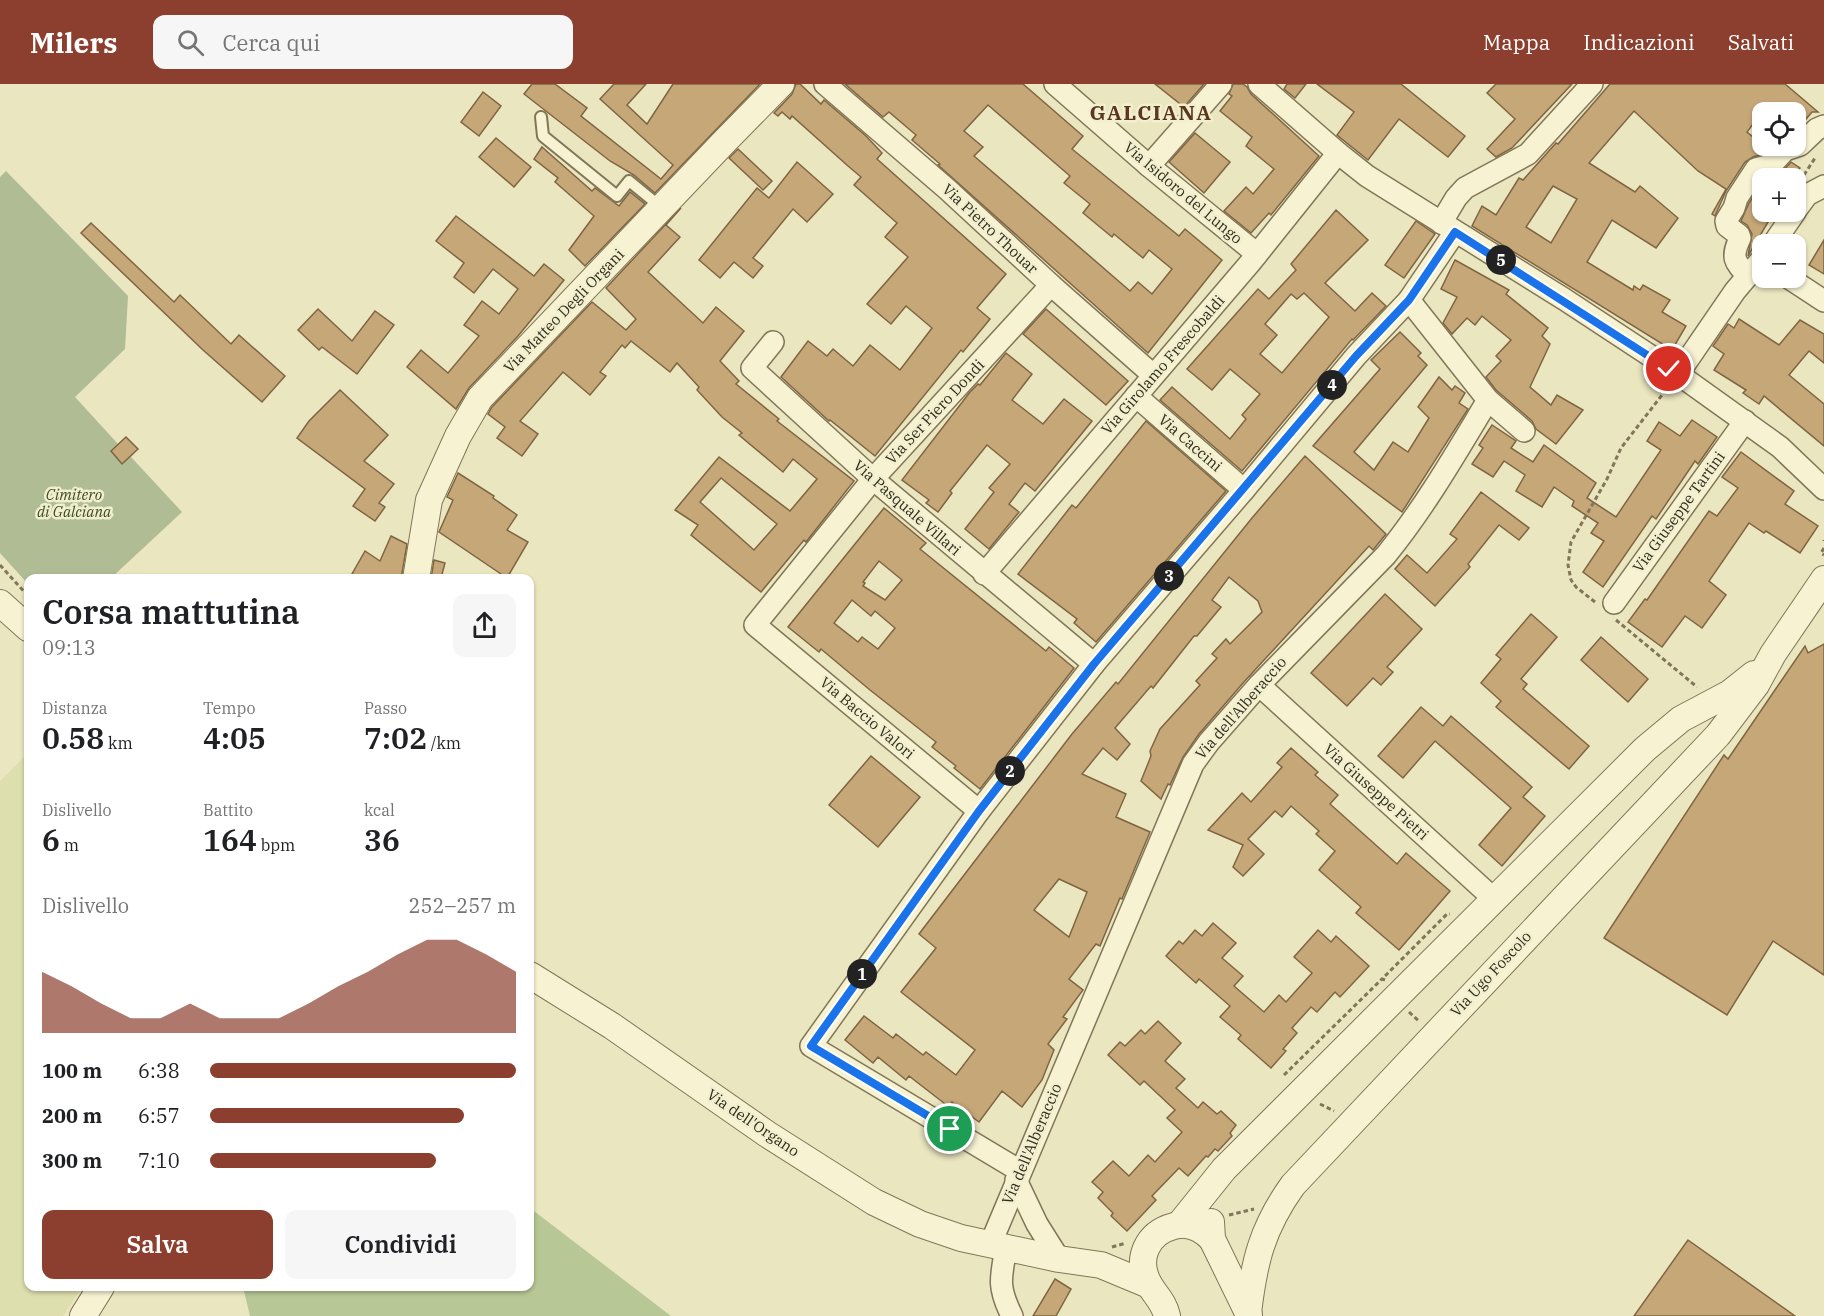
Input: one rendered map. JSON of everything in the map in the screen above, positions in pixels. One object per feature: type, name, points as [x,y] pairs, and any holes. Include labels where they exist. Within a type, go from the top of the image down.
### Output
[{"type":"street","name":"Via Matteo Degli Organi","points":[[418,574],[429,500],[458,436],[480,398],[781,84]]},
{"type":"street","name":"Via Pietro Thouar","points":[[825,84],[947,189],[1153,375]]},
{"type":"street","name":"Via Isidoro del Lungo","points":[[1055,84],[1149,166],[1257,254]]},
{"type":"street","points":[[1149,166],[1221,84]]},
{"type":"street","points":[[1259,84],[1338,153],[1382,186],[1564,299],[1669,379],[1745,421],[1780,447],[1824,489]]},
{"type":"street","points":[[1059,1259],[1037,1224],[1018,1176],[811,1046],[979,811],[1094,664],[1356,356],[1409,300],[1448,227],[1456,198],[1465,188],[1528,154],[1592,84]]},
{"type":"street","points":[[1748,276],[1735,262],[1734,251],[1740,238],[1739,235],[1727,226],[1726,221],[1737,198],[1756,169],[1771,165],[1785,150],[1800,145],[1817,129],[1824,126]]},
{"type":"street","name":"Via Girolamo Frescobaldi","points":[[984,574],[1257,254],[1338,153]]},
{"type":"street","points":[[1806,196],[1824,186]]},
{"type":"street","points":[[1669,379],[1752,271]]},
{"type":"street","name":"Via Ser Piero Dondi","points":[[754,625],[873,479],[1051,285]]},
{"type":"street","points":[[1804,288],[1824,301]]},
{"type":"street","points":[[1409,300],[1488,400],[1524,431]]},
{"type":"street","name":"Via Pasquale Villari","points":[[773,342],[752,368],[873,479],[1094,664]]},
{"type":"street","name":"Via Caccini","points":[[1136,396],[1244,490]]},
{"type":"street","name":"Via dell'Alberaccio","points":[[1012,1316],[1003,1298],[998,1247],[1018,1176],[1186,778],[1199,754],[1259,686],[1378,563],[1405,531],[1449,466],[1488,400]]},
{"type":"street","name":"Via Giuseppe Tartini","points":[[1609,609],[1745,421]]},
{"type":"street","name":"Via Ugo Foscolo","points":[[1249,1315],[1254,1269],[1261,1243],[1272,1216],[1293,1185],[1718,735],[1756,685],[1773,654],[1824,579]]},
{"type":"street","points":[[0,603],[24,624]]},
{"type":"street","name":"Via Baccio Valori","points":[[754,625],[979,811]]},
{"type":"street","name":"Via Ugo Foscolo","points":[[1101,1265],[1163,1230],[1179,1225],[1224,1169],[1670,727],[1681,718],[1739,687],[1773,654]]},
{"type":"street","name":"Via Giuseppe Pietri","points":[[1259,686],[1494,899]]},
{"type":"street","name":"Via dell'Organo","points":[[534,977],[612,1026],[767,1134],[874,1202],[920,1224],[998,1247]]},
{"type":"street","name":"Via Ugo Foscolo","points":[[1206,1189],[1212,1227],[1249,1315]]},
{"type":"street","points":[[1179,1225],[1202,1230],[1212,1227]]},
{"type":"street","points":[[1138,1244],[1149,1285],[1160,1299],[1167,1316]]},
{"type":"street","points":[[998,1247],[1101,1265],[1149,1285]]},
{"type":"street","points":[[83,1316],[99,1291]]},
{"type":"lane","points":[[542,117],[543,136],[617,196],[629,181],[662,208]]},
{"type":"path","points":[[1806,173],[1820,150]]},
{"type":"path","points":[[1669,379],[1662,395],[1621,448],[1569,549],[1568,565],[1571,580],[1576,586],[1609,609],[1702,692]]},
{"type":"path","points":[[1824,548],[1821,553],[1824,555]]},
{"type":"path","points":[[0,566],[24,592]]},
{"type":"path","points":[[1284,1075],[1382,979]]},
{"type":"path","points":[[1411,1013],[1421,1023]]},
{"type":"path","points":[[1320,1104],[1336,1113]]},
{"type":"path","points":[[1212,1227],[1256,1208]]},
{"type":"path","points":[[1101,1265],[1101,1249],[1138,1244]]},
{"type":"green space","name":"Cimitero di Galciana","points":[[6,171],[128,296],[125,349],[75,397],[118,444],[126,437],[138,449],[131,457],[182,512],[115,574],[24,574],[24,580],[0,553],[0,177]]},
{"type":"green space","points":[[24,757],[24,1291],[79,1291],[63,1316],[0,1316],[0,781]]},
{"type":"green space","points":[[534,1211],[671,1316],[250,1316],[244,1291],[534,1291]]},
{"type":"building","points":[[532,84],[555,84],[587,108],[581,116],[661,179],[673,165],[600,99],[614,84],[646,84],[627,105],[647,124],[673,84],[760,84],[655,193],[524,94]]},
{"type":"building","points":[[796,84],[800,84],[821,104],[824,100],[866,136],[882,153],[877,159],[1006,274],[977,308],[990,319],[963,352],[961,350],[875,456],[829,421],[781,377],[808,341],[827,356],[833,349],[853,366],[870,345],[900,370],[932,328],[906,306],[891,324],[867,304],[908,257],[885,237],[897,223],[854,185],[861,177],[792,116],[790,119],[782,112],[778,116],[774,113],[792,94]]},
{"type":"building","points":[[845,84],[1023,84],[1083,136],[1072,149],[1179,236],[1185,229],[1222,260],[1148,353],[938,165],[940,164],[912,140],[916,135],[889,112],[883,117]],"holes":[[[988,105],[1070,176],[1064,183],[1090,204],[1083,213],[1112,237],[1114,234],[1143,258],[1149,250],[1172,269],[1152,294],[1138,282],[1130,291],[974,156],[983,147],[964,131]]]},
{"type":"building","points":[[1155,84],[1204,84],[1184,107]]},
{"type":"building","points":[[1233,84],[1243,84],[1247,87],[1251,94],[1319,156],[1271,215],[1269,213],[1251,233],[1224,211],[1246,187],[1253,194],[1274,169],[1246,146],[1252,137],[1220,111],[1232,96],[1229,94]]},
{"type":"building","points":[[1287,84],[1306,84],[1295,98],[1284,89]]},
{"type":"building","points":[[1317,84],[1401,84],[1465,136],[1448,157],[1399,119],[1368,160],[1337,135],[1354,112]]},
{"type":"building","points":[[1496,84],[1572,84],[1512,148],[1496,157],[1487,149],[1515,119],[1487,93]]},
{"type":"building","points":[[1610,84],[1785,84],[1818,112],[1812,112],[1806,119],[1806,102],[1752,102],[1752,125],[1747,132],[1752,136],[1752,156],[1757,156],[1745,162],[1726,191],[1715,216],[1712,214],[1726,189],[1698,171],[1634,111],[1589,163],[1635,192],[1640,186],[1678,218],[1656,248],[1612,220],[1587,262],[1633,290],[1634,286],[1640,290],[1643,285],[1670,300],[1662,312],[1686,326],[1672,350],[1472,226],[1482,206],[1496,215],[1519,178],[1523,180],[1556,143],[1558,144]],"holes":[[[1553,186],[1577,199],[1551,243],[1526,227]]]},
{"type":"building","points":[[483,92],[501,106],[479,136],[461,122]]},
{"type":"building","points":[[1195,133],[1230,162],[1204,193],[1169,162]]},
{"type":"building","points":[[496,138],[531,167],[514,187],[479,157]]},
{"type":"building","points":[[542,147],[592,191],[595,188],[619,206],[630,192],[645,204],[585,266],[569,250],[594,216],[555,182],[558,178],[534,159]]},
{"type":"building","points":[[738,149],[772,181],[763,190],[729,158]]},
{"type":"building","points":[[797,162],[833,194],[807,222],[793,209],[753,258],[763,266],[753,278],[734,262],[720,278],[699,260],[757,188],[769,198]]},
{"type":"building","points":[[1791,162],[1800,168],[1786,168]]},
{"type":"building","points":[[1752,198],[1752,222],[1768,222],[1761,234],[1752,234],[1747,225],[1741,221]]},
{"type":"building","points":[[681,208],[666,225],[680,237],[648,272],[703,323],[716,307],[744,331],[720,361],[739,381],[736,384],[779,419],[777,421],[854,481],[806,542],[804,540],[761,592],[691,535],[698,525],[675,510],[719,457],[790,511],[817,479],[793,459],[783,472],[739,435],[742,433],[722,417],[697,390],[699,387],[677,363],[670,372],[631,341],[625,348],[622,345],[600,372],[606,376],[590,395],[563,372],[520,421],[538,434],[522,456],[497,438],[505,427],[488,414],[492,407],[592,302],[626,330],[636,319],[606,288]],"holes":[[[721,478],[777,524],[754,550],[700,502]]]},
{"type":"building","points":[[1336,210],[1368,240],[1325,283],[1355,311],[1372,293],[1386,306],[1352,339],[1242,471],[1160,400],[1172,387],[1230,439],[1246,419],[1242,415],[1260,394],[1230,369],[1212,390],[1187,369],[1258,289],[1269,299],[1296,270],[1291,264]],"holes":[[[1304,293],[1329,317],[1282,373],[1260,354],[1277,335],[1265,324],[1291,294],[1297,299]]]},
{"type":"building","points":[[456,216],[534,276],[544,264],[564,280],[518,336],[469,388],[456,409],[407,367],[421,350],[448,373],[479,336],[464,325],[482,301],[499,314],[518,289],[493,269],[474,293],[454,277],[464,263],[436,241]]},
{"type":"building","points":[[1416,221],[1435,234],[1404,278],[1385,265]]},
{"type":"building","points":[[91,223],[174,302],[180,295],[231,344],[239,335],[285,376],[262,402],[203,350],[81,233]]},
{"type":"building","points":[[1752,234],[1752,249],[1748,256]]},
{"type":"building","points":[[1824,240],[1824,274],[1809,265]]},
{"type":"building","points":[[1455,260],[1509,290],[1506,294],[1548,328],[1542,336],[1550,344],[1530,387],[1551,405],[1557,395],[1583,410],[1556,444],[1536,429],[1532,421],[1496,390],[1486,377],[1501,361],[1496,356],[1511,340],[1482,316],[1475,325],[1467,318],[1452,334],[1443,323],[1457,297],[1441,289]]},
{"type":"building","points":[[318,309],[352,341],[375,311],[394,325],[357,374],[322,347],[319,350],[298,330]]},
{"type":"building","points":[[1046,309],[1128,381],[1106,405],[1023,334]]},
{"type":"building","points":[[1739,319],[1779,345],[1800,320],[1824,334],[1824,363],[1809,351],[1789,375],[1824,404],[1824,446],[1764,396],[1759,404],[1743,393],[1746,390],[1714,370],[1724,354],[1713,346],[1728,324],[1734,328]]},
{"type":"building","points":[[1400,332],[1421,353],[1418,356],[1427,365],[1354,452],[1374,470],[1393,442],[1408,452],[1429,418],[1418,407],[1439,377],[1452,390],[1455,386],[1465,393],[1459,403],[1468,409],[1402,512],[1313,446],[1380,369],[1371,360]]},
{"type":"building","points":[[1006,353],[1032,374],[1012,400],[1043,424],[1064,399],[1092,421],[1035,491],[1025,483],[1009,504],[1019,512],[989,549],[965,529],[994,492],[989,488],[1010,464],[987,445],[950,491],[952,493],[938,512],[926,503],[929,500],[902,480],[970,392],[978,384],[980,385]]},
{"type":"building","points":[[340,390],[388,435],[364,461],[394,484],[379,503],[385,507],[375,521],[353,506],[365,489],[297,438],[309,421]]},
{"type":"building","points":[[1692,420],[1717,437],[1698,464],[1695,461],[1656,519],[1652,516],[1603,587],[1583,572],[1604,541],[1591,533],[1598,523],[1572,506],[1574,501],[1554,487],[1542,507],[1516,491],[1525,475],[1504,461],[1493,477],[1472,464],[1483,448],[1479,445],[1492,425],[1516,441],[1511,448],[1533,462],[1544,445],[1596,483],[1587,498],[1616,517],[1661,450],[1647,441],[1659,422],[1680,436]]},
{"type":"building","points":[[1146,421],[1226,491],[1096,642],[1074,623],[1077,619],[1018,574],[1072,505],[1076,508]]},
{"type":"building","points":[[126,437],[138,449],[122,464],[111,451]]},
{"type":"building","points":[[1741,452],[1794,491],[1785,504],[1818,526],[1800,553],[1749,523],[1709,581],[1726,595],[1702,628],[1685,616],[1662,647],[1628,622],[1645,599],[1647,600],[1709,511],[1717,516],[1738,488],[1722,477]]},
{"type":"building","points":[[1305,456],[1386,534],[1373,550],[1369,546],[1199,734],[1183,757],[1161,799],[1141,781],[1151,756],[1150,751],[1160,729],[1200,685],[1196,681],[1217,658],[1212,654],[1226,639],[1230,644],[1262,612],[1258,601],[1229,577],[1212,600],[1221,607],[1197,636],[1194,636],[1153,688],[1151,686],[1115,728],[1130,744],[1117,760],[1103,748],[1082,774],[1126,794],[1116,817],[1150,832],[1100,946],[1096,944],[1069,979],[1083,990],[1063,1017],[1067,1019],[1048,1044],[1054,1050],[1042,1080],[1022,1107],[1002,1091],[979,1122],[952,1102],[949,1107],[909,1076],[906,1080],[878,1057],[873,1063],[845,1040],[864,1016],[893,1038],[896,1034],[923,1055],[926,1052],[956,1075],[975,1050],[901,992],[936,948],[919,934],[1072,734],[1116,682],[1118,684]],"holes":[[[1059,879],[1087,892],[1069,937],[1034,910]]]},
{"type":"building","points":[[458,473],[494,496],[493,498],[517,515],[507,530],[528,542],[509,574],[501,574],[439,532],[453,500],[447,497]]},
{"type":"building","points":[[1481,492],[1529,528],[1519,540],[1499,525],[1468,564],[1470,567],[1435,606],[1395,569],[1407,555],[1427,573],[1457,539],[1450,534]]},
{"type":"building","points":[[884,508],[926,543],[920,549],[1046,651],[1049,647],[1074,668],[980,789],[932,747],[936,742],[821,649],[819,652],[788,627]],"holes":[[[879,561],[902,580],[885,600],[863,586],[865,583],[863,582]],[[852,600],[871,616],[875,611],[895,628],[878,649],[862,637],[858,642],[834,623]]]},
{"type":"building","points":[[391,536],[407,544],[402,574],[352,574],[365,551],[380,561]]},
{"type":"building","points":[[434,560],[445,563],[442,574],[432,574]]},
{"type":"building","points":[[1385,594],[1422,629],[1387,667],[1393,672],[1381,685],[1373,678],[1347,706],[1311,673]]},
{"type":"building","points":[[1531,614],[1557,637],[1521,679],[1527,684],[1523,689],[1589,746],[1569,769],[1496,707],[1501,701],[1481,683],[1501,659],[1496,655]]},
{"type":"building","points":[[1601,637],[1648,679],[1628,702],[1581,660]]},
{"type":"building","points":[[1824,644],[1824,975],[1773,941],[1727,1015],[1604,938],[1724,755],[1728,759],[1805,646],[1808,653]]},
{"type":"building","points":[[1421,707],[1443,726],[1451,716],[1532,787],[1523,797],[1545,816],[1502,866],[1479,845],[1511,808],[1435,741],[1403,778],[1378,756]]},
{"type":"building","points":[[1291,748],[1318,772],[1315,775],[1338,795],[1330,804],[1397,864],[1406,853],[1450,891],[1399,950],[1356,913],[1361,907],[1319,870],[1335,851],[1316,834],[1319,831],[1291,806],[1282,817],[1275,811],[1248,839],[1264,854],[1243,876],[1233,867],[1243,845],[1208,830],[1242,793],[1251,802],[1282,767],[1277,763]]},
{"type":"building","points":[[871,756],[920,797],[878,847],[829,805]]},
{"type":"building","points":[[1213,923],[1236,943],[1222,958],[1243,976],[1234,986],[1264,1012],[1279,995],[1286,1002],[1312,973],[1294,957],[1318,930],[1331,942],[1336,936],[1369,966],[1340,997],[1335,992],[1317,1012],[1311,1007],[1292,1028],[1297,1033],[1283,1049],[1286,1051],[1271,1068],[1238,1039],[1241,1035],[1220,1017],[1230,1006],[1199,979],[1196,983],[1166,956],[1179,941],[1183,944],[1195,930],[1202,936]]},
{"type":"building","points":[[1158,1021],[1181,1043],[1165,1061],[1185,1079],[1176,1088],[1198,1108],[1203,1102],[1217,1114],[1221,1111],[1236,1125],[1230,1133],[1232,1136],[1218,1151],[1215,1149],[1208,1157],[1206,1156],[1188,1176],[1179,1168],[1152,1196],[1156,1200],[1127,1231],[1111,1216],[1113,1213],[1098,1198],[1103,1192],[1092,1182],[1113,1161],[1129,1176],[1148,1155],[1155,1162],[1182,1132],[1167,1118],[1175,1110],[1144,1081],[1140,1085],[1108,1055],[1120,1042],[1125,1046],[1141,1030],[1145,1034]]},
{"type":"building","points":[[1688,1240],[1795,1316],[1634,1316]]},
{"type":"building","points":[[1055,1279],[1071,1289],[1056,1316],[1033,1316]]},
{"type":"district","name":"GALCIANA","points":[[1151,113]]},
{"type":"route","points":[[950,1129],[811,1046],[979,811],[1094,664],[1356,356],[1409,300],[1455,232],[1564,299],[1669,369]]}]
